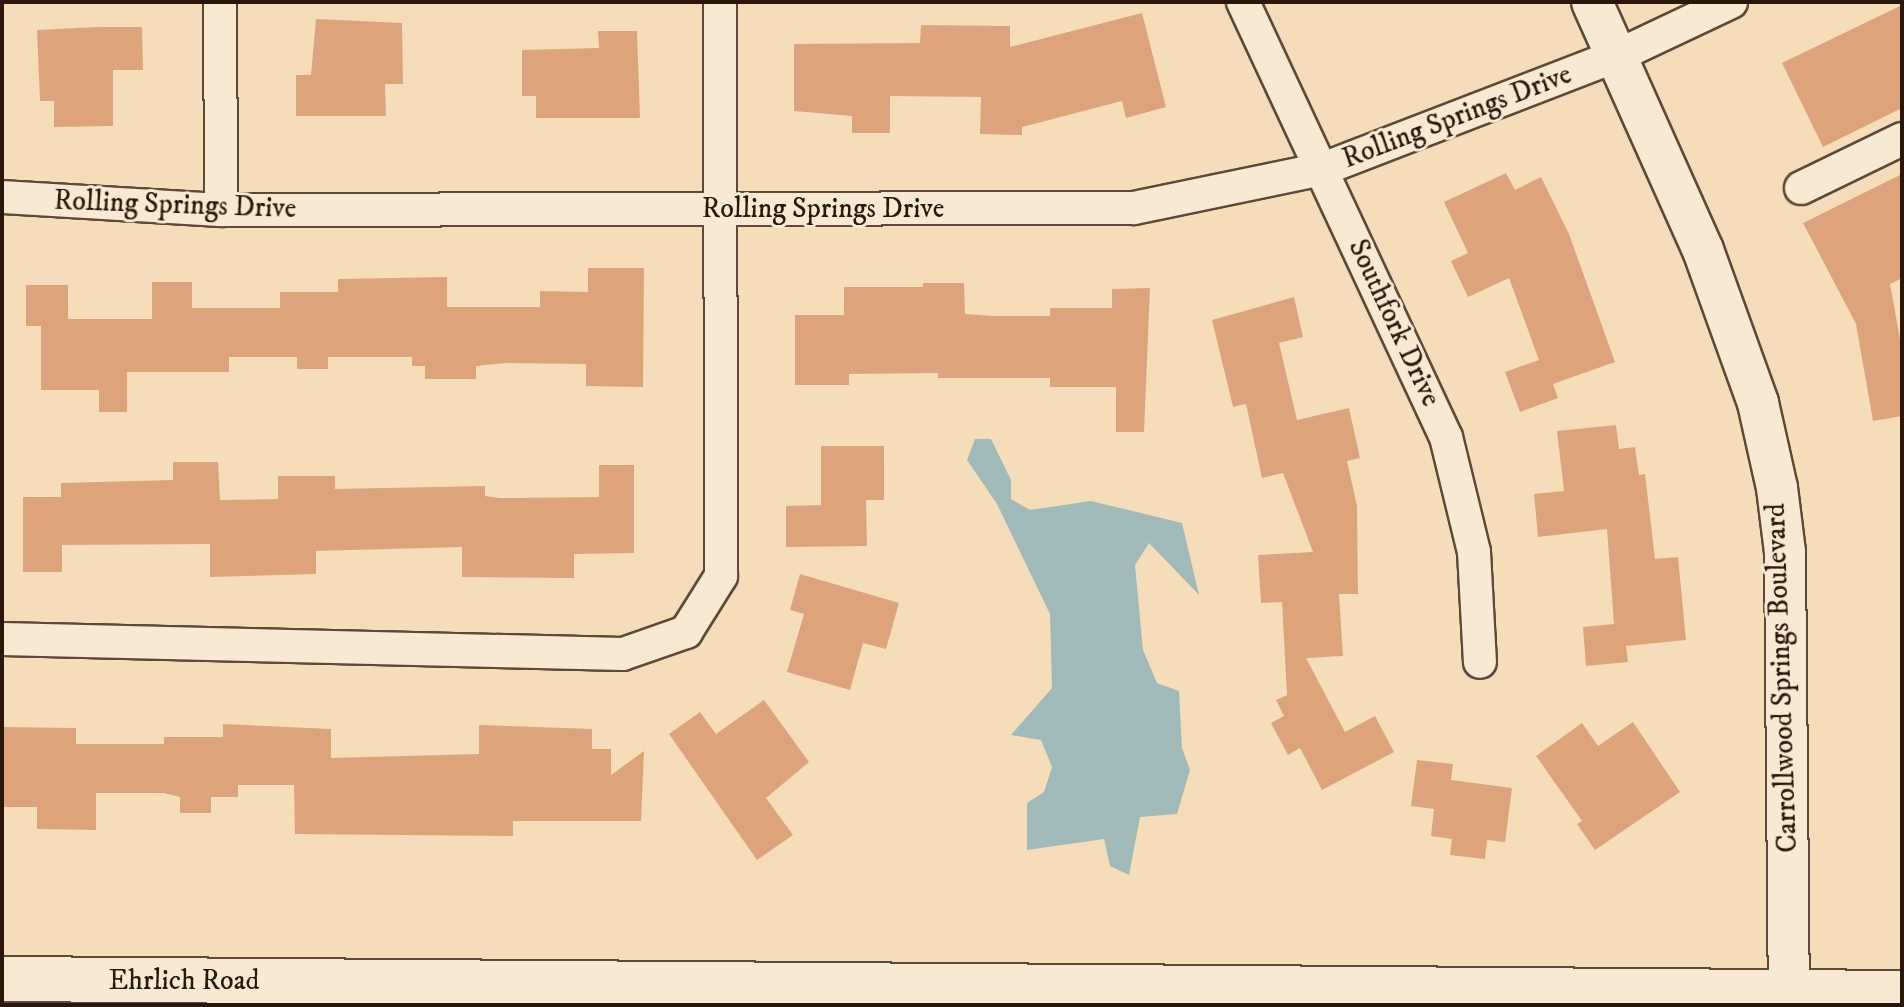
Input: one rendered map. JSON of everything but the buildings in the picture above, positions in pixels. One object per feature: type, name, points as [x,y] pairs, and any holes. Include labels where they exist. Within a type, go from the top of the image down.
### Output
[{"type":"main road","name":"Ehrlich Road","points":[[2,979],[1789,999],[1902,993]]},
{"type":"street","points":[[220,2],[221,210]]},
{"type":"street","points":[[2,639],[623,654],[686,632],[721,576],[720,2]]},
{"type":"street","name":"Southfork Drive","points":[[1243,2],[1446,437],[1474,552],[1480,662]]},
{"type":"street","name":"Carrollwood Springs Boulevard","points":[[1592,2],[1619,55],[1732,325],[1758,403],[1777,488],[1785,552],[1789,999]]},
{"type":"street","name":"Rolling Springs Drive","points":[[2,197],[221,210],[1134,208],[1323,169],[1619,55],[1731,2]]},
{"type":"street","points":[[1801,188],[1902,139]]},
{"type":"water","points":[[975,439],[991,439],[1011,480],[1011,499],[1030,510],[1091,501],[1182,523],[1199,595],[1149,543],[1135,565],[1143,650],[1157,683],[1179,691],[1182,748],[1190,770],[1177,814],[1140,817],[1129,875],[1110,866],[1104,839],[1027,850],[1027,803],[1044,792],[1052,767],[1041,740],[1011,735],[1052,688],[1050,614],[997,504],[967,460]]}]
